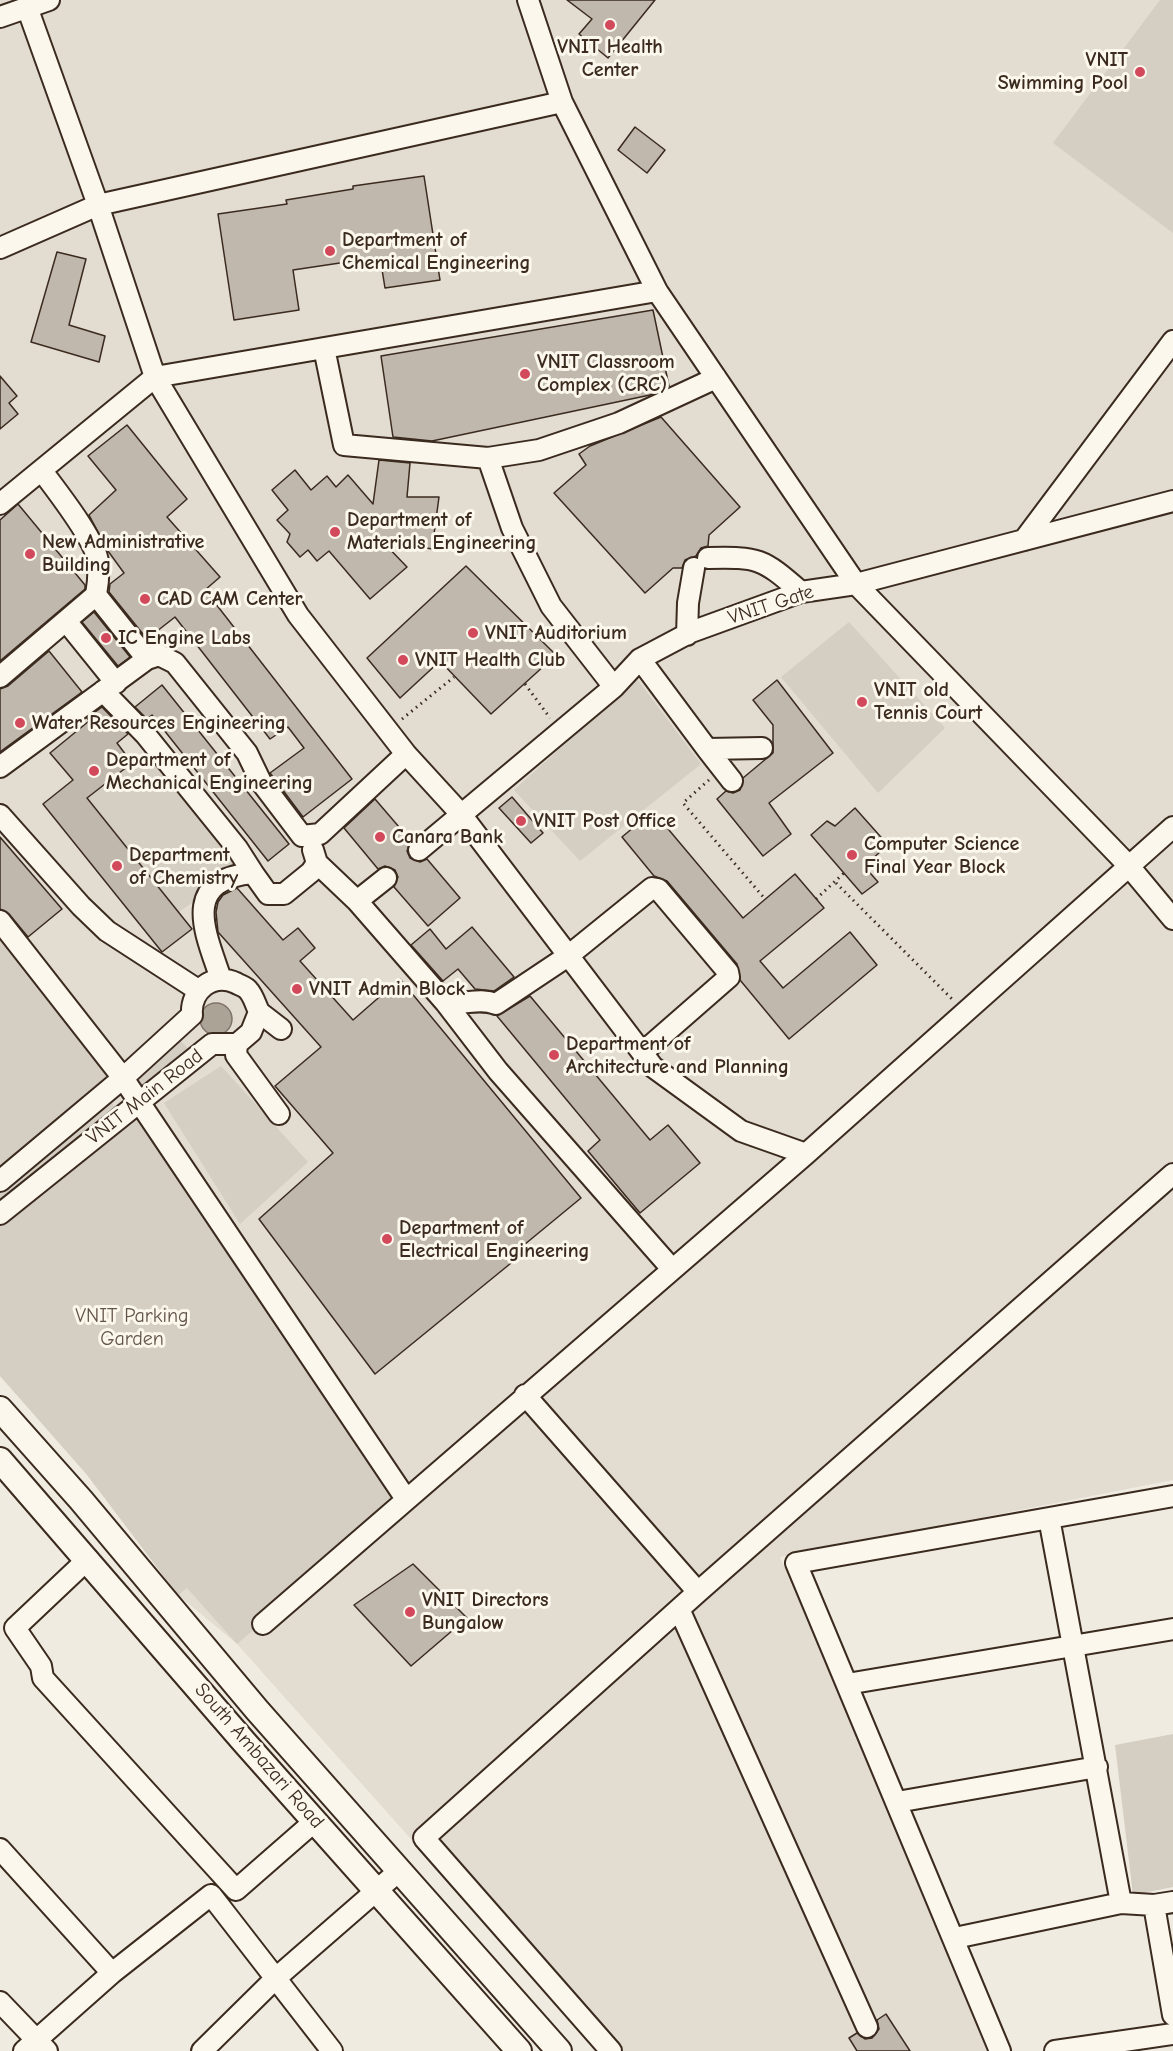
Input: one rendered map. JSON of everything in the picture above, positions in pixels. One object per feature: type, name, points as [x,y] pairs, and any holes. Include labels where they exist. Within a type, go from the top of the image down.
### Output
[{"type":"main road","points":[[0,1409],[81,1500],[257,1710],[559,2051]]},
{"type":"main road","name":"South Ambazari Road","points":[[0,1460],[245,1743],[519,2051]]},
{"type":"street","points":[[0,17],[49,0]]},
{"type":"street","points":[[528,0],[562,102],[657,291],[856,584],[1128,865],[1173,919]]},
{"type":"street","points":[[27,7],[98,206],[155,377],[298,615],[406,754],[460,813],[653,1067],[741,1131],[806,1154]]},
{"type":"street","points":[[0,248],[98,206],[562,102]]},
{"type":"street","points":[[0,504],[155,377],[657,291]]},
{"type":"street","points":[[1024,540],[1173,341]]},
{"type":"street","points":[[324,348],[344,445],[488,458],[539,450],[619,423],[716,378]]},
{"type":"street","points":[[488,458],[512,528],[551,606],[614,687]]},
{"type":"street","points":[[42,471],[75,514],[98,560],[96,595],[147,659]]},
{"type":"street","name":"VNIT Gate","points":[[419,850],[460,813],[614,687],[640,659],[687,635],[801,592],[856,584],[1173,501]]},
{"type":"street","points":[[687,635],[688,603],[701,563],[749,558],[773,567],[801,592]]},
{"type":"street","points":[[0,677],[96,595]]},
{"type":"street","points":[[66,621],[110,687],[237,848],[268,894],[284,894],[317,863]]},
{"type":"street","points":[[0,767],[147,659],[159,655],[175,663],[247,753],[261,782],[302,836],[320,834],[406,754]]},
{"type":"street","points":[[640,659],[727,775]]},
{"type":"street","points":[[707,749],[762,748]]},
{"type":"street","points":[[0,815],[81,906],[107,931],[198,990],[214,980],[221,979],[248,989],[259,1012],[281,1029]]},
{"type":"street","points":[[262,1624],[806,1154],[1128,865],[1173,828]]},
{"type":"street","points":[[309,836],[317,863],[357,901],[445,1002],[498,1071],[672,1269]]},
{"type":"street","points":[[221,979],[204,930],[202,913],[209,890],[228,876],[253,873]]},
{"type":"street","points":[[357,901],[386,878]]},
{"type":"street","points":[[445,1002],[453,1004],[485,999],[496,1004],[568,956],[652,888],[658,889],[729,972],[729,977],[642,1053]]},
{"type":"street","points":[[0,921],[123,1078],[406,1499]]},
{"type":"street","name":"VNIT Main Road","points":[[0,1181],[123,1078],[192,1015],[191,1006],[198,990]]},
{"type":"street","points":[[259,1012],[251,1032],[237,1044],[236,1055],[279,1114]]},
{"type":"street","name":"VNIT Main Road","points":[[0,1214],[212,1044],[237,1044]]},
{"type":"street","points":[[611,2051],[424,1838],[698,1592],[1173,1174]]},
{"type":"street","points":[[525,1395],[698,1592]]},
{"type":"street","points":[[1000,2051],[796,1563],[1173,1496]]},
{"type":"street","points":[[1049,1518],[1075,1646],[1121,1903]]},
{"type":"street","points":[[88,1559],[15,1628],[41,1665],[43,1678],[236,1890],[315,1821]]},
{"type":"street","points":[[679,1609],[867,2027]]},
{"type":"street","points":[[848,1684],[1173,1629]]},
{"type":"street","points":[[897,1802],[1097,1767]]},
{"type":"street","points":[[0,1849],[112,1973]]},
{"type":"street","points":[[202,2051],[276,1978],[399,1871]]},
{"type":"street","points":[[0,2002],[35,2047],[112,1973],[211,1895],[332,2051]]},
{"type":"street","points":[[954,1938],[1121,1903],[1164,1903],[1173,2015]]},
{"type":"street","points":[[1055,2051],[1173,2034]]},
{"type":"path","points":[[388,730],[454,677]]},
{"type":"path","points":[[525,684],[560,731]]},
{"type":"path","points":[[727,775],[683,803],[765,899]]},
{"type":"path","points":[[816,899],[836,883],[844,873]]},
{"type":"path","points":[[836,883],[964,1012]]},
{"type":"shaded area","points":[[0,0],[1173,0],[1173,1480],[780,1557],[989,2051],[600,2051],[237,1644],[178,1595],[77,1461],[0,1376]]},
{"type":"shaded area","points":[[216,1003],[228,1007],[232,1019],[228,1031],[216,1035],[204,1031],[200,1019],[204,1007]]},
{"type":"green space","name":"VNIT Swimming Pool","points":[[1160,0],[1173,0],[1173,233],[1053,143]]},
{"type":"green space","name":"VNIT old Tennis Court","points":[[849,622],[945,728],[878,793],[781,677]]},
{"type":"green space","points":[[637,679],[701,764],[580,861],[514,790]]},
{"type":"green space","points":[[152,748],[242,867],[179,912],[87,798]]},
{"type":"green space","points":[[0,921],[123,1078],[0,1181]]},
{"type":"green space","points":[[180,1040],[192,1053],[145,1092],[131,1081]]},
{"type":"green space","points":[[221,1066],[308,1162],[240,1224],[164,1103]]},
{"type":"green space","points":[[109,1100],[117,1109],[0,1205],[0,1189]]},
{"type":"green space","name":"VNIT Parking Garden","points":[[139,1101],[406,1499],[237,1644],[187,1588],[178,1595],[87,1475],[0,1376],[0,1214]]},
{"type":"green space","points":[[1173,1734],[1173,1887],[1133,1895],[1115,1745]]},
{"type":"building","name":"VNIT Health Center","points":[[567,0],[655,0],[608,58],[579,34],[592,19]]},
{"type":"building","points":[[635,127],[665,150],[647,173],[618,150]]},
{"type":"building","name":"Department of Chemical Engineering","points":[[424,176],[440,280],[385,288],[380,257],[293,270],[299,310],[234,320],[218,214],[287,204],[286,200],[353,189],[353,186]]},
{"type":"building","points":[[57,252],[86,259],[69,325],[105,336],[99,362],[31,342]]},
{"type":"building","name":"VNIT Classroom Complex (CRC)","points":[[653,310],[669,386],[650,395],[432,441],[393,437],[381,356]]},
{"type":"building","points":[[0,376],[17,396],[9,403],[18,414],[0,429]]},
{"type":"building","points":[[661,417],[740,507],[709,535],[708,546],[701,548],[696,556],[685,560],[682,568],[673,568],[645,593],[554,493],[586,465],[579,454],[590,446]]},
{"type":"building","points":[[127,425],[187,499],[167,517],[220,577],[205,590],[352,779],[303,817],[270,773],[304,748],[288,727],[270,739],[175,617],[147,639],[109,592],[110,584],[124,573],[108,551],[89,515],[116,490],[88,456]]},
{"type":"building","name":"Department of Materials Engineering","points":[[379,460],[410,463],[407,497],[439,497],[432,549],[380,539],[407,567],[370,599],[329,551],[317,561],[308,550],[300,557],[287,542],[290,534],[277,520],[288,510],[272,490],[295,470],[311,490],[327,476],[336,487],[348,475],[373,504]]},
{"type":"building","name":"New Administrative Building","points":[[18,504],[85,585],[85,589],[0,661],[0,520]]},
{"type":"building","name":"VNIT Auditorium","points":[[466,566],[556,655],[491,714],[440,661],[400,698],[367,658]]},
{"type":"building","points":[[94,612],[130,657],[118,666],[82,622]]},
{"type":"building","name":"Water Resources Engineering","points":[[49,651],[82,692],[0,752],[0,689],[8,686]]},
{"type":"building","points":[[777,680],[833,753],[769,803],[791,834],[763,856],[717,799],[726,791],[733,793],[740,790],[743,778],[773,753],[773,725],[753,700]]},
{"type":"building","points":[[162,685],[289,844],[268,861],[152,715],[147,719],[135,707]]},
{"type":"building","name":"Department of Chemistry","points":[[102,707],[128,734],[117,743],[132,763],[87,798],[192,929],[162,952],[43,804],[73,780],[50,753],[89,721],[87,718]]},
{"type":"building","name":"VNIT Post Office","points":[[512,797],[543,833],[531,843],[499,808]]},
{"type":"building","points":[[375,799],[411,841],[407,851],[410,858],[420,862],[427,859],[460,898],[428,926],[394,887],[398,877],[395,870],[385,866],[378,869],[344,828]]},
{"type":"building","name":"Computer Science Final Year Block","points":[[855,808],[888,845],[864,866],[878,882],[862,894],[811,835],[827,821],[835,826]]},
{"type":"building","points":[[653,811],[743,918],[795,874],[824,908],[760,961],[783,988],[850,932],[877,965],[789,1039],[740,980],[737,964],[667,881],[654,876],[622,837]]},
{"type":"building","points":[[0,837],[62,909],[28,937],[9,914],[0,909]]},
{"type":"building","points":[[237,888],[283,940],[298,928],[315,948],[300,961],[353,1020],[400,979],[581,1198],[513,1254],[516,1259],[375,1374],[259,1219],[333,1153],[275,1086],[321,1047],[218,932],[216,912],[218,902],[223,895]]},
{"type":"building","points":[[472,927],[514,977],[494,991],[475,989],[458,969],[443,981],[411,945],[430,929],[446,949]]},
{"type":"building","name":"Department of Architecture and Planning","points":[[530,996],[650,1140],[668,1125],[700,1163],[640,1213],[588,1151],[600,1140],[497,1016]]},
{"type":"building","name":"VNIT Directors Bungalow","points":[[413,1564],[467,1618],[411,1666],[354,1605]]},
{"type":"building","points":[[886,2014],[910,2051],[857,2051],[849,2038],[857,2033],[865,2039],[872,2038],[879,2029],[877,2020]]},
{"type":"place","name":"VNIT Health Center","points":[[610,25]]},
{"type":"place","name":"VNIT Swimming Pool","points":[[1140,72]]},
{"type":"place","name":"Department of Chemical Engineering","points":[[330,251]]},
{"type":"place","name":"VNIT Classroom Complex (CRC)","points":[[525,374]]},
{"type":"place","name":"Department of Materials Engineering","points":[[335,532]]},
{"type":"place","name":"New Administrative Building","points":[[30,554]]},
{"type":"place","name":"CAD CAM Center","points":[[145,599]]},
{"type":"place","name":"VNIT Auditorium","points":[[473,633]]},
{"type":"place","name":"IC Engine Labs","points":[[106,638]]},
{"type":"place","name":"VNIT Health Club","points":[[403,660]]},
{"type":"place","name":"VNIT old Tennis Court","points":[[862,702]]},
{"type":"place","name":"Water Resources Engineering","points":[[20,723]]},
{"type":"place","name":"Department of Mechanical Engineering","points":[[94,771]]},
{"type":"place","name":"VNIT Post Office","points":[[521,821]]},
{"type":"place","name":"Canara Bank","points":[[380,837]]},
{"type":"place","name":"Computer Science Final Year Block","points":[[852,855]]},
{"type":"place","name":"Department of Chemistry","points":[[117,866]]},
{"type":"place","name":"VNIT Admin Block","points":[[297,989]]},
{"type":"place","name":"Department of Architecture and Planning","points":[[554,1055]]},
{"type":"place","name":"Department of Electrical Engineering","points":[[387,1239]]},
{"type":"place","name":"VNIT Directors Bungalow","points":[[410,1612]]}]
